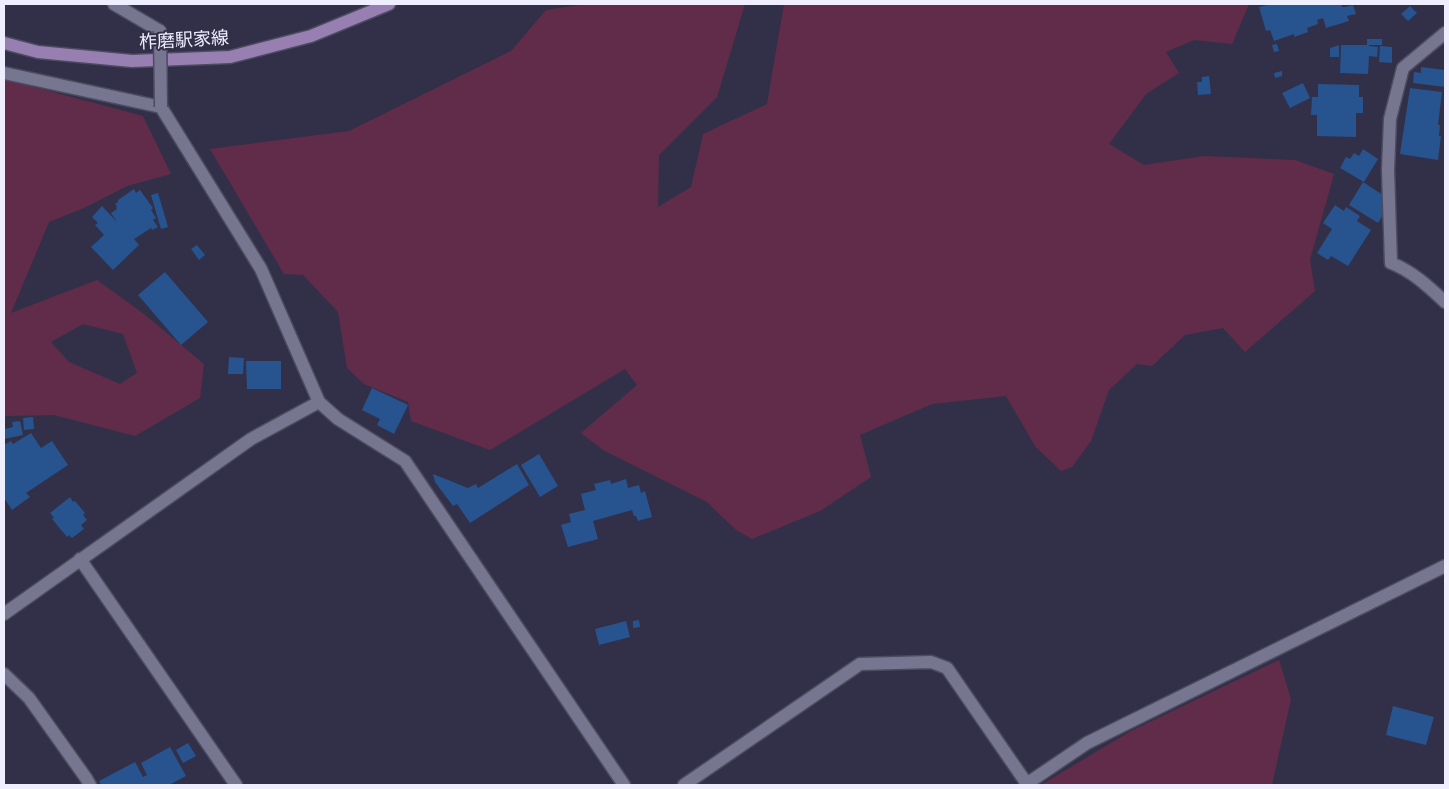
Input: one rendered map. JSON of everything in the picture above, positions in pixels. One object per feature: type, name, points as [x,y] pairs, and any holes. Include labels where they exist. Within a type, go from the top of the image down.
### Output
[{"type":"main road","name":"柞磨駅家線","points":[[4,43],[38,52],[132,61],[230,57],[311,36],[389,4]]},
{"type":"street","points":[[114,4],[160,31],[161,107],[261,269],[319,402],[338,419],[405,461],[624,785]]},
{"type":"street","points":[[1445,33],[1403,68],[1390,119],[1388,170],[1391,263],[1402,267],[1433,290],[1445,302]]},
{"type":"street","points":[[4,73],[161,107]]},
{"type":"street","points":[[4,614],[251,440],[319,402]]},
{"type":"street","points":[[80,559],[236,785]]},
{"type":"street","points":[[684,785],[860,664],[931,662],[947,668],[1026,784],[1087,743],[1445,566]]},
{"type":"street","points":[[4,674],[29,698],[90,785]]},
{"type":"shaded area","points":[[586,4],[745,4],[717,97],[659,155],[658,207],[691,187],[703,134],[767,104],[784,4],[1249,4],[1232,44],[1194,40],[1166,52],[1179,73],[1146,94],[1109,144],[1144,165],[1204,156],[1295,160],[1334,174],[1310,260],[1315,291],[1245,352],[1223,328],[1185,335],[1152,366],[1137,364],[1109,390],[1091,441],[1072,467],[1061,471],[1035,446],[1006,396],[932,404],[860,435],[871,477],[820,511],[752,539],[736,530],[707,502],[603,450],[581,433],[637,385],[625,369],[490,450],[411,421],[408,402],[364,384],[347,368],[338,312],[303,275],[284,274],[210,149],[349,131],[511,51],[546,10]]},
{"type":"shaded area","points":[[4,79],[143,116],[171,174],[127,186],[84,208],[49,222],[11,313],[97,280],[144,314],[204,364],[200,398],[135,436],[54,415],[4,416]],"holes":[[[83,324],[123,334],[137,373],[120,384],[69,362],[51,342]]]},
{"type":"shaded area","points":[[1279,660],[1291,699],[1272,785],[1041,785],[1129,732]]},
{"type":"building","points":[[1271,4],[1341,4],[1342,7],[1353,5],[1356,14],[1347,16],[1349,21],[1326,28],[1323,18],[1317,20],[1318,24],[1307,28],[1308,32],[1294,37],[1294,34],[1274,41],[1270,30],[1266,31],[1259,7]]},
{"type":"building","points":[[1410,6],[1417,13],[1408,21],[1401,14]]},
{"type":"building","points":[[1367,39],[1382,39],[1382,45],[1369,45],[1378,47],[1377,57],[1369,56],[1368,74],[1340,73],[1341,45],[1367,45]]},
{"type":"building","points":[[1277,44],[1279,51],[1274,52],[1272,45]]},
{"type":"building","points":[[1339,45],[1339,57],[1330,57],[1330,48]]},
{"type":"building","points":[[1380,46],[1392,47],[1392,63],[1379,62]]},
{"type":"building","points":[[1421,67],[1445,70],[1445,87],[1413,83],[1414,72],[1421,73]]},
{"type":"building","points":[[1282,71],[1282,76],[1275,78],[1274,73]]},
{"type":"building","points":[[1209,76],[1211,94],[1198,95],[1197,82],[1202,82],[1202,77]]},
{"type":"building","points":[[1303,83],[1310,98],[1290,108],[1282,93]]},
{"type":"building","points":[[1318,84],[1359,85],[1359,97],[1363,97],[1363,113],[1356,113],[1356,137],[1317,136],[1317,115],[1311,115],[1312,97],[1318,97]]},
{"type":"building","points":[[1410,88],[1442,92],[1438,125],[1440,125],[1439,136],[1441,136],[1438,160],[1400,154]]},
{"type":"building","points":[[1363,149],[1378,159],[1364,182],[1340,168],[1346,157],[1350,159],[1354,153],[1359,156]]},
{"type":"building","points":[[1363,182],[1383,195],[1381,198],[1390,204],[1378,223],[1349,205]]},
{"type":"building","points":[[134,189],[136,193],[140,190],[153,208],[151,210],[156,218],[153,220],[158,227],[152,230],[151,228],[134,239],[139,245],[113,270],[91,247],[104,235],[95,225],[98,223],[92,217],[102,206],[117,222],[111,213],[117,209],[115,204]]},
{"type":"building","points":[[158,193],[168,227],[161,229],[151,195]]},
{"type":"building","points":[[1335,205],[1344,211],[1346,207],[1360,216],[1357,221],[1371,230],[1348,266],[1331,256],[1328,260],[1317,253],[1332,229],[1323,223]]},
{"type":"building","points":[[197,245],[205,255],[199,260],[191,249]]},
{"type":"building","points":[[165,272],[208,322],[181,345],[138,295]]},
{"type":"building","points":[[229,357],[244,358],[243,374],[228,374]]},
{"type":"building","points":[[246,361],[281,361],[281,389],[247,389]]},
{"type":"building","points":[[372,388],[408,405],[394,434],[377,425],[380,419],[362,410]]},
{"type":"building","points":[[33,417],[34,429],[24,430],[23,418]]},
{"type":"building","points":[[20,421],[23,435],[4,439],[4,429],[13,427],[12,422]]},
{"type":"building","points":[[31,433],[41,448],[52,441],[68,465],[26,493],[30,497],[12,510],[4,498],[4,445],[11,441],[13,444]]},
{"type":"building","points":[[539,454],[558,486],[540,497],[521,465]]},
{"type":"building","points":[[517,464],[529,485],[470,523],[457,504],[453,506],[435,482],[433,474],[468,488],[476,484],[478,488]]},
{"type":"building","points":[[626,479],[628,488],[639,485],[641,493],[645,491],[652,517],[638,521],[632,510],[593,521],[598,539],[568,547],[561,525],[571,522],[569,514],[585,510],[581,494],[596,490],[594,484],[610,480],[611,484]]},
{"type":"building","points":[[70,497],[85,513],[83,515],[87,520],[81,525],[84,529],[72,538],[69,535],[67,537],[52,519],[54,518],[50,513]]},
{"type":"building","points":[[639,620],[640,627],[633,628],[633,621]]},
{"type":"building","points":[[626,621],[630,637],[599,645],[595,629]]},
{"type":"building","points":[[1393,706],[1434,717],[1426,745],[1386,735]]},
{"type":"building","points":[[188,743],[196,756],[183,763],[176,750]]},
{"type":"building","points":[[170,747],[186,776],[169,785],[101,785],[99,781],[135,762],[143,777],[147,775],[141,763]]}]
